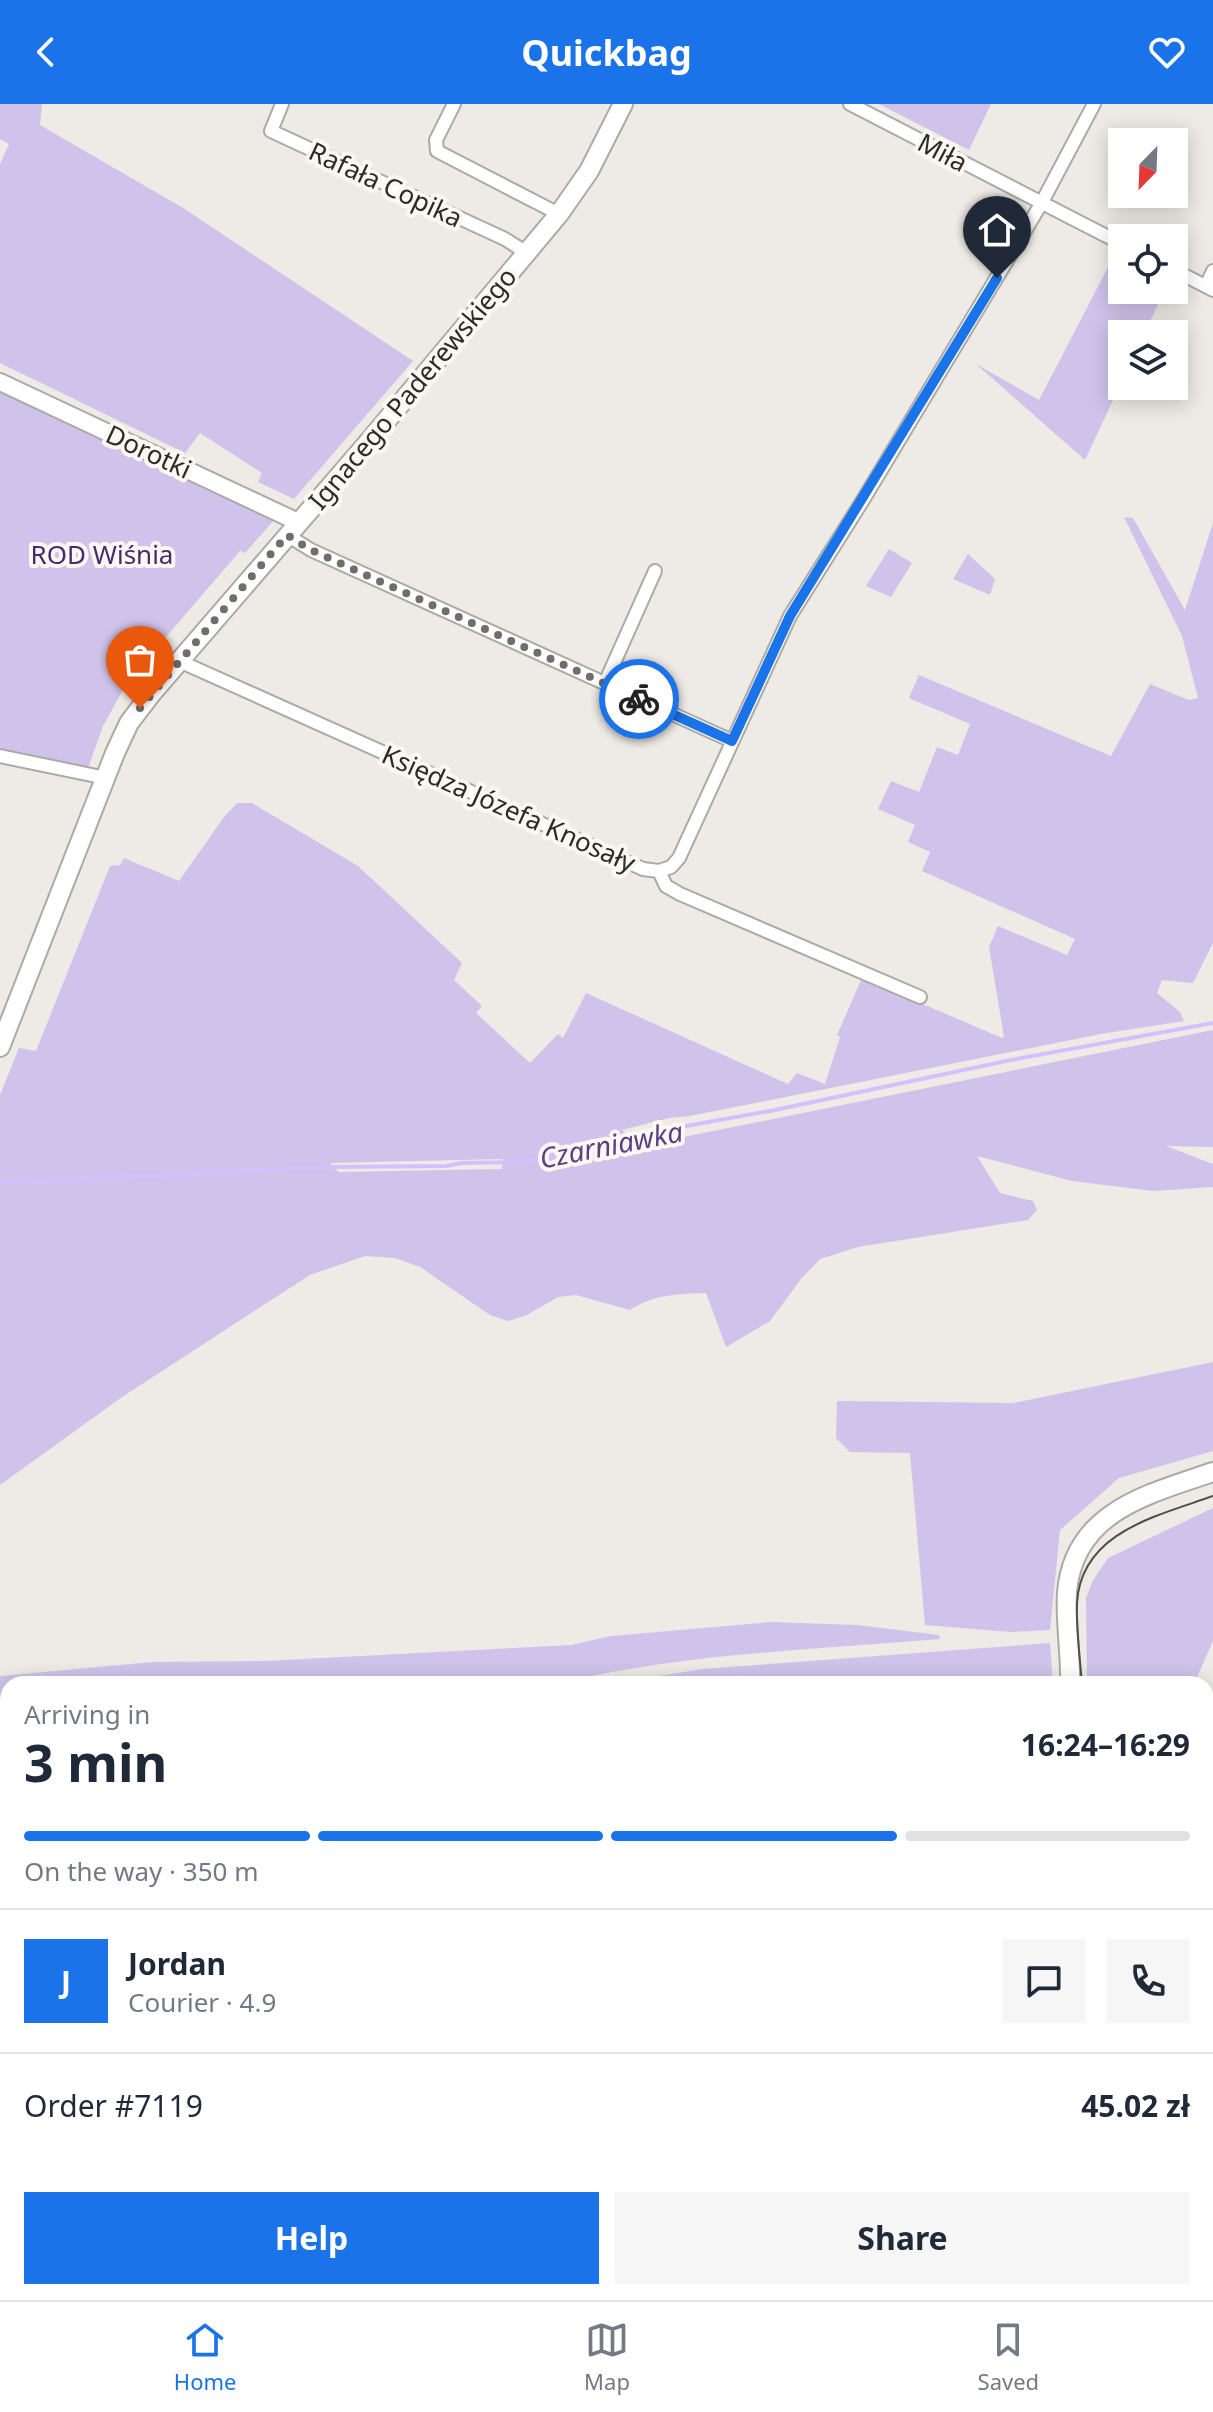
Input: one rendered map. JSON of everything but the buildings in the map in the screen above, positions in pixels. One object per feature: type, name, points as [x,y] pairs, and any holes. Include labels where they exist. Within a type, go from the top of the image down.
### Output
[{"type":"main road","name":"Ignacego Paderewskiego","points":[[0,1047],[129,723],[559,214],[589,171],[623,104]]},
{"type":"main road","points":[[1070,1676],[1067,1593],[1075,1556],[1086,1538],[1101,1522],[1134,1500],[1213,1472]]},
{"type":"street","name":"Rafała Copika","points":[[282,104],[271,131],[505,239],[527,253]]},
{"type":"street","points":[[454,104],[436,140],[437,151],[559,214]]},
{"type":"street","name":"Miła","points":[[850,104],[1108,237]]},
{"type":"street","points":[[659,871],[671,867],[679,858],[790,616],[1041,204],[1094,104]]},
{"type":"street","points":[[1188,277],[1209,288],[1213,271]]},
{"type":"street","name":"Dorotki","points":[[0,382],[293,528]]},
{"type":"street","points":[[293,528],[311,550],[732,741]]},
{"type":"street","points":[[605,683],[655,571]]},
{"type":"street","name":"Księdza Józefa Knosały","points":[[179,661],[628,862],[659,871],[666,886],[680,894],[920,997]]},
{"type":"street","points":[[0,756],[106,778]]},
{"type":"green space","points":[[0,104],[42,104],[40,125],[183,208],[413,361],[294,499],[258,482],[262,473],[200,433],[185,453],[0,363],[0,164],[9,144],[0,139]]},
{"type":"green space","points":[[879,104],[991,104],[969,150]]},
{"type":"green space","points":[[1108,267],[1108,304],[1158,304],[1151,320],[1108,320],[1108,400],[1113,400],[1085,460],[976,364],[1039,400]]},
{"type":"green space","name":"ROD Wiśnia","points":[[0,390],[274,520],[245,553],[240,551],[128,681],[103,726],[86,774],[0,753]]},
{"type":"green space","points":[[1124,517],[1133,518],[1185,610],[1213,523],[1213,943],[1193,983],[1162,980],[1157,993],[1180,1012],[1184,1021],[1101,1034],[669,1118],[622,1130],[639,1146],[1213,1030],[1213,1147],[1166,1146],[1213,1164],[1213,1187],[1153,1191],[1072,1181],[977,1156],[1000,1193],[1033,1201],[1037,1210],[1028,1220],[858,1247],[820,1259],[770,1321],[726,1347],[706,1293],[657,1298],[630,1310],[576,1295],[558,1297],[527,1315],[508,1321],[490,1315],[420,1267],[395,1258],[365,1256],[310,1275],[122,1397],[0,1485],[0,1095],[19,1048],[36,1051],[110,866],[120,865],[124,858],[179,881],[237,803],[252,803],[358,866],[462,963],[454,980],[482,1006],[476,1013],[530,1063],[558,1034],[563,1038],[586,993],[788,1084],[797,1073],[825,1084],[840,1037],[837,1035],[862,978],[1002,1038],[989,947],[998,926],[1067,955],[1075,939],[922,871],[930,852],[908,842],[915,825],[878,809],[891,781],[919,792],[937,747],[958,755],[970,724],[909,698],[919,675],[1111,756],[1150,684],[1189,700],[1198,698],[1182,636]],"holes":[[[503,1159],[502,1169],[339,1172],[330,1163]]]},
{"type":"green space","points":[[889,549],[912,563],[891,597],[866,586]]},
{"type":"green space","points":[[968,554],[995,579],[990,595],[953,579]]},
{"type":"green space","points":[[1213,1362],[1213,1451],[1119,1478],[1060,1530],[1050,1630],[1010,1632],[925,1625],[910,1453],[850,1452],[836,1438],[837,1401],[1013,1403]]},
{"type":"green space","points":[[1213,1508],[1213,1641],[1198,1676],[1087,1676],[1086,1598],[1093,1580],[1108,1558]]},
{"type":"green space","points":[[772,1622],[857,1625],[939,1635],[940,1639],[699,1659],[595,1676],[0,1676],[153,1662],[264,1661],[571,1645],[611,1636]]},
{"type":"green space","points":[[1050,1643],[1052,1676],[658,1676],[703,1669]]},
{"type":"waterway","name":"Czarniawka","points":[[0,1183],[327,1167],[524,1162],[642,1134],[1213,1023]]},
{"type":"tram line","points":[[1081,1676],[1077,1603],[1082,1579],[1092,1559],[1107,1543],[1126,1530],[1213,1496]]},
{"type":"way so far","points":[[140,708],[287,535],[311,550],[639,699]]},
{"type":"route","points":[[639,699],[732,741],[790,616],[997,278]]}]
